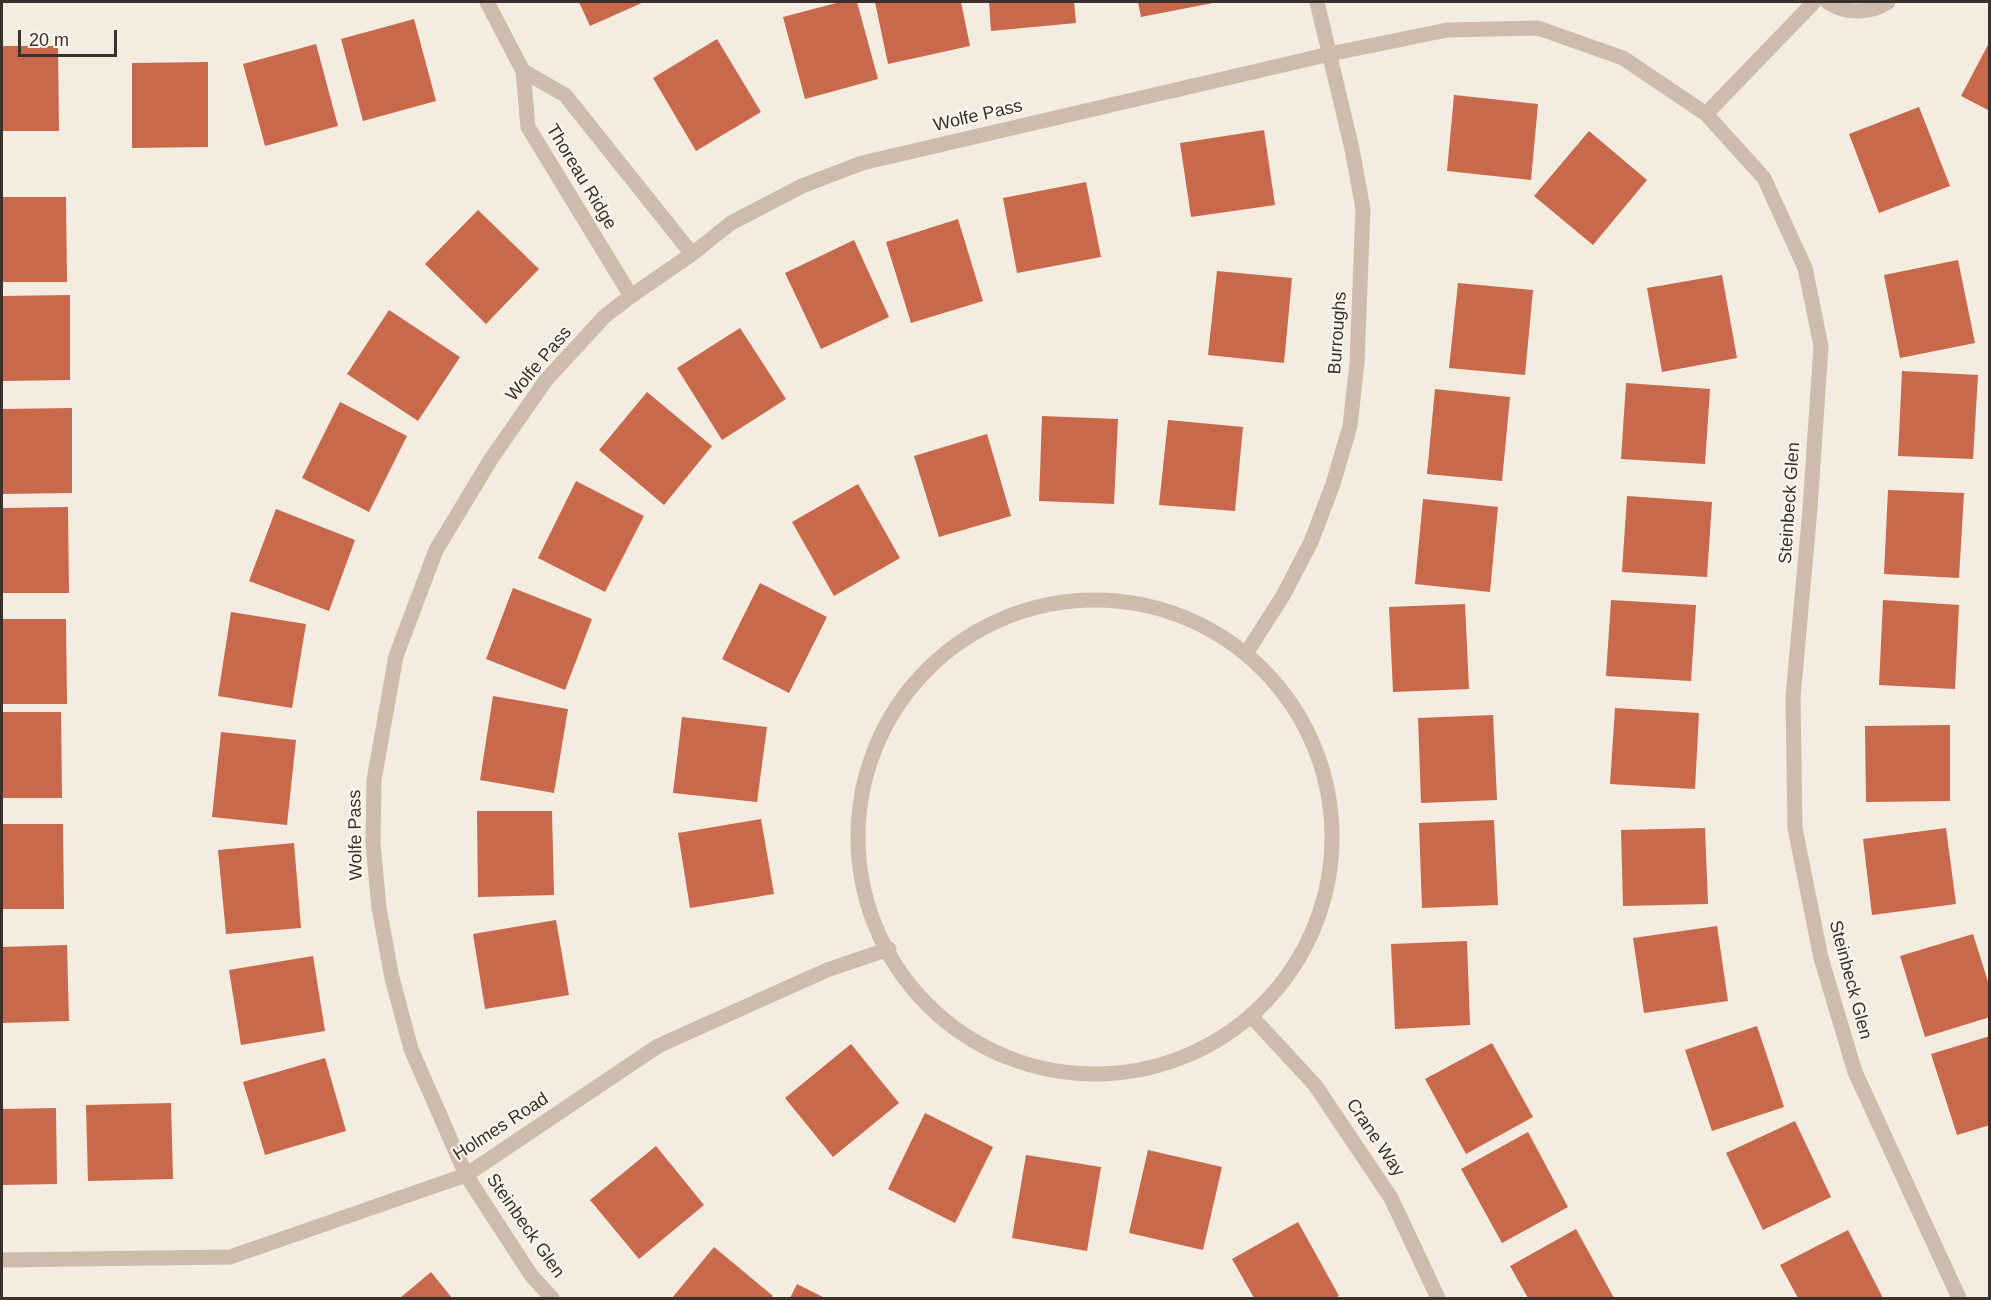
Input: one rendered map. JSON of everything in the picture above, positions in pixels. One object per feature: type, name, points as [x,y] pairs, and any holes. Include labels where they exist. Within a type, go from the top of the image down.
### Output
[{"type":"street","name":"Thoreau Ridge","points":[[487,2],[523,71],[528,127],[631,296]]},
{"type":"street","name":"Burroughs","points":[[1250,649],[1284,594],[1311,542],[1333,484],[1350,426],[1357,363],[1363,209],[1352,149],[1317,2]]},
{"type":"street","points":[[1706,114],[1814,2]]},
{"type":"street","points":[[1828,2],[1851,11],[1868,10],[1888,2]]},
{"type":"street","name":"Steinbeck Glen","points":[[1330,54],[1447,30],[1538,28],[1623,58],[1706,114],[1764,178],[1805,268],[1821,346],[1810,509],[1792,697],[1795,828],[1821,958],[1855,1072],[1959,1299]]},
{"type":"street","name":"Wolfe Pass","points":[[466,1175],[411,1049],[392,978],[378,908],[373,843],[374,780],[396,656],[436,550],[490,459],[546,380],[605,316],[631,296],[692,254],[731,223],[802,186],[862,163],[1330,54]]},
{"type":"street","name":"Thoreau Ridge","points":[[523,71],[565,95],[692,254]]},
{"type":"street","points":[[1130,602],[1176,612],[1216,626],[1250,649],[1276,673],[1294,700],[1313,746],[1326,799],[1330,843],[1317,908],[1299,958],[1275,995],[1218,1044],[1142,1072],[1071,1073],[991,1055],[952,1029],[916,992],[889,949],[871,909],[858,848],[861,791],[873,750],[894,711],[916,679],[952,648],[1034,611],[1063,603],[1130,602]]},
{"type":"street","name":"Holmes Road","points":[[2,1260],[230,1257],[466,1175],[658,1046],[827,970],[889,949]]},
{"type":"street","name":"Crane Way","points":[[1252,1017],[1315,1085],[1391,1198],[1438,1299]]},
{"type":"street","name":"Steinbeck Glen","points":[[466,1175],[531,1275],[552,1299]]},
{"type":"building","points":[[579,2],[644,2],[590,26]]},
{"type":"building","points":[[840,2],[857,2],[878,79],[805,99],[783,17]]},
{"type":"building","points":[[875,2],[961,2],[970,46],[888,64]]},
{"type":"building","points":[[989,2],[1074,2],[1076,23],[991,31]]},
{"type":"building","points":[[1138,2],[1213,2],[1213,3],[1141,17]]},
{"type":"building","points":[[414,19],[436,101],[363,121],[341,39]]},
{"type":"building","points":[[717,39],[761,112],[696,151],[653,78]]},
{"type":"building","points":[[1990,41],[1990,111],[1961,96]]},
{"type":"building","points":[[316,44],[338,126],[265,146],[243,64]]},
{"type":"building","points":[[2,46],[58,46],[59,131],[2,131]]},
{"type":"building","points":[[208,62],[208,147],[132,148],[132,63]]},
{"type":"building","points":[[1454,95],[1538,104],[1531,180],[1447,171]]},
{"type":"building","points":[[1919,107],[1950,186],[1879,213],[1849,134]]},
{"type":"building","points":[[1264,130],[1275,205],[1191,217],[1180,143]]},
{"type":"building","points":[[1589,131],[1647,180],[1593,245],[1534,196]]},
{"type":"building","points":[[1086,182],[1101,257],[1017,273],[1003,198]]},
{"type":"building","points":[[2,197],[66,197],[67,282],[2,282]]},
{"type":"building","points":[[478,210],[539,269],[486,324],[425,264]]},
{"type":"building","points":[[958,219],[983,301],[911,323],[886,242]]},
{"type":"building","points":[[854,240],[889,317],[821,349],[785,273]]},
{"type":"building","points":[[1958,260],[1975,343],[1900,358],[1884,275]]},
{"type":"building","points":[[1217,271],[1292,278],[1284,363],[1208,355]]},
{"type":"building","points":[[1722,275],[1737,358],[1662,372],[1647,288]]},
{"type":"building","points":[[1458,283],[1533,290],[1525,375],[1449,368]]},
{"type":"building","points":[[70,295],[70,380],[2,381],[2,296]]},
{"type":"building","points":[[389,310],[460,357],[418,421],[347,374]]},
{"type":"building","points":[[740,328],[786,399],[722,440],[677,368]]},
{"type":"building","points":[[1902,371],[1978,375],[1973,459],[1898,456]]},
{"type":"building","points":[[1626,383],[1710,389],[1705,464],[1621,459]]},
{"type":"building","points":[[1435,389],[1510,397],[1502,481],[1427,474]]},
{"type":"building","points":[[647,392],[712,446],[664,505],[599,450]]},
{"type":"building","points":[[340,402],[407,436],[369,512],[302,478]]},
{"type":"building","points":[[72,408],[72,493],[2,494],[2,409]]},
{"type":"building","points":[[1042,416],[1118,419],[1114,504],[1039,501]]},
{"type":"building","points":[[1168,420],[1243,427],[1235,511],[1159,505]]},
{"type":"building","points":[[987,434],[1011,516],[939,537],[914,456]]},
{"type":"building","points":[[576,481],[644,516],[605,592],[538,558]]},
{"type":"building","points":[[858,484],[900,558],[834,596],[792,522]]},
{"type":"building","points":[[1888,490],[1964,493],[1959,578],[1884,574]]},
{"type":"building","points":[[1627,496],[1712,502],[1707,577],[1622,572]]},
{"type":"building","points":[[1423,499],[1498,507],[1490,592],[1415,584]]},
{"type":"building","points":[[68,507],[69,593],[2,593],[2,508]]},
{"type":"building","points":[[276,509],[355,540],[329,611],[249,581]]},
{"type":"building","points":[[760,583],[827,617],[789,693],[722,659]]},
{"type":"building","points":[[513,588],[592,619],[565,690],[486,659]]},
{"type":"building","points":[[1611,600],[1696,605],[1691,681],[1606,676]]},
{"type":"building","points":[[1883,600],[1959,605],[1955,689],[1879,685]]},
{"type":"building","points":[[1465,604],[1469,689],[1393,692],[1389,607]]},
{"type":"building","points":[[231,612],[306,624],[292,708],[218,696]]},
{"type":"building","points":[[2,619],[66,619],[67,704],[2,704]]},
{"type":"building","points":[[493,696],[568,709],[554,793],[480,780]]},
{"type":"building","points":[[1615,708],[1699,713],[1695,789],[1610,784]]},
{"type":"building","points":[[2,712],[61,712],[62,798],[2,798]]},
{"type":"building","points":[[1493,715],[1497,800],[1421,803],[1418,718]]},
{"type":"building","points":[[682,717],[767,727],[757,802],[673,793]]},
{"type":"building","points":[[1950,725],[1950,801],[1866,802],[1865,726]]},
{"type":"building","points":[[221,732],[296,740],[287,825],[212,817]]},
{"type":"building","points":[[477,811],[552,811],[554,895],[478,897]]},
{"type":"building","points":[[761,819],[774,894],[690,908],[678,833]]},
{"type":"building","points":[[1494,820],[1498,905],[1422,908],[1419,823]]},
{"type":"building","points":[[2,824],[63,824],[64,909],[2,909]]},
{"type":"building","points":[[1705,828],[1708,904],[1623,906],[1621,830]]},
{"type":"building","points":[[1946,828],[1956,904],[1872,915],[1863,839]]},
{"type":"building","points":[[294,843],[301,928],[226,934],[218,850]]},
{"type":"building","points":[[556,920],[569,995],[485,1009],[473,934]]},
{"type":"building","points":[[1717,926],[1728,1001],[1644,1013],[1633,938]]},
{"type":"building","points":[[1973,934],[1990,988],[1990,1017],[1925,1037],[1900,956]]},
{"type":"building","points":[[1467,941],[1470,1025],[1395,1029],[1391,944]]},
{"type":"building","points":[[67,945],[69,1021],[2,1023],[2,947]]},
{"type":"building","points":[[313,956],[325,1031],[241,1045],[229,970]]},
{"type":"building","points":[[1757,1026],[1784,1107],[1712,1131],[1685,1050]]},
{"type":"building","points":[[1990,1036],[1990,1125],[1957,1135],[1931,1054]]},
{"type":"building","points":[[1492,1043],[1533,1117],[1466,1154],[1425,1079]]},
{"type":"building","points":[[851,1044],[899,1103],[833,1157],[785,1098]]},
{"type":"building","points":[[325,1058],[346,1131],[265,1155],[243,1082]]},
{"type":"building","points":[[171,1103],[173,1179],[88,1181],[86,1105]]},
{"type":"building","points":[[56,1108],[57,1184],[2,1185],[2,1109]]},
{"type":"building","points":[[925,1113],[993,1147],[955,1223],[888,1189]]},
{"type":"building","points":[[1795,1121],[1831,1197],[1763,1230],[1726,1153]]},
{"type":"building","points":[[1528,1132],[1568,1207],[1502,1243],[1461,1169]]},
{"type":"building","points":[[656,1146],[704,1205],[639,1259],[590,1200]]},
{"type":"building","points":[[1148,1150],[1222,1167],[1203,1250],[1129,1233]]},
{"type":"building","points":[[1026,1155],[1101,1167],[1087,1251],[1012,1238]]},
{"type":"building","points":[[1298,1222],[1339,1296],[1335,1298],[1254,1298],[1232,1259]]},
{"type":"building","points":[[1576,1229],[1614,1298],[1528,1298],[1510,1266]]},
{"type":"building","points":[[1848,1230],[1883,1298],[1798,1298],[1780,1265]]},
{"type":"building","points":[[714,1247],[773,1296],[770,1298],[672,1298]]},
{"type":"building","points":[[431,1272],[452,1298],[400,1298]]},
{"type":"building","points":[[797,1284],[825,1298],[790,1298]]}]
